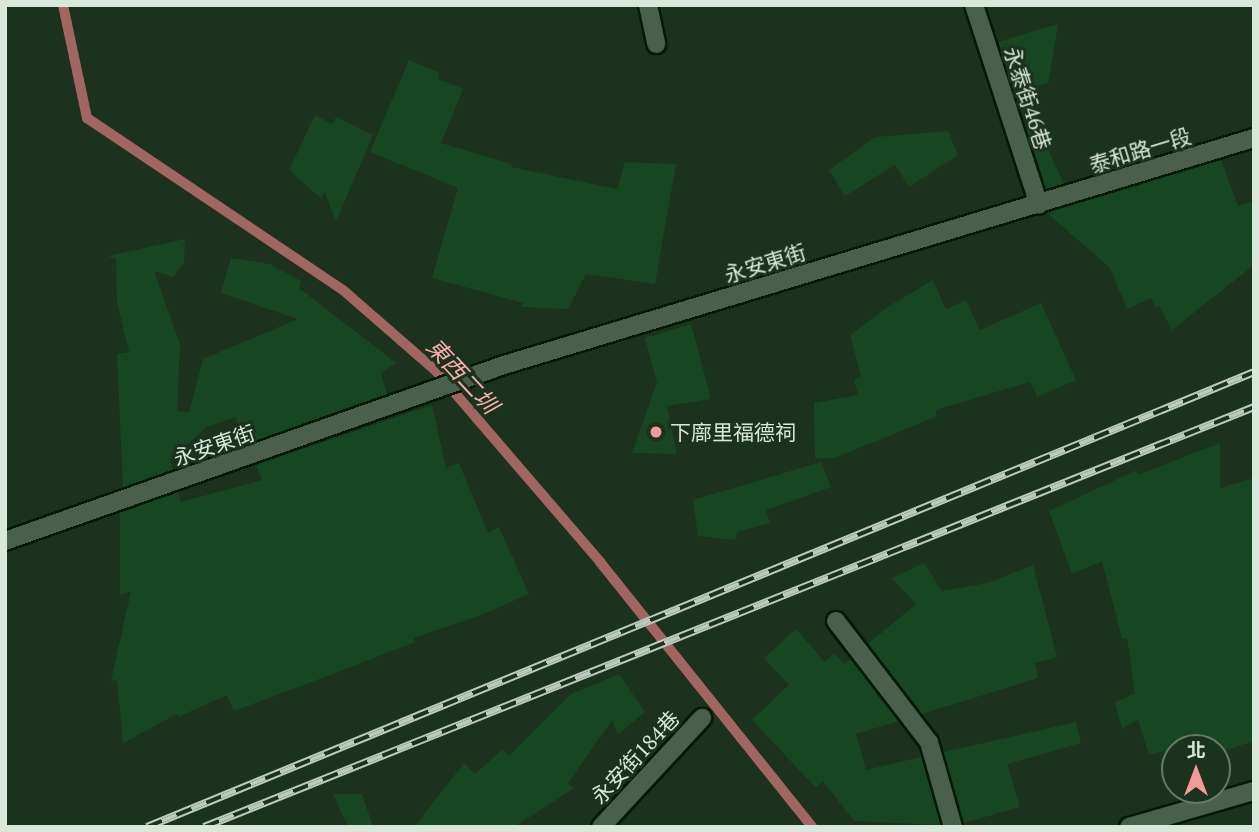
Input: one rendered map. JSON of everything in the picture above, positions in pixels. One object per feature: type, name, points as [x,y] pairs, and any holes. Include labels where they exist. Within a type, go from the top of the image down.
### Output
[{"type":"street","points":[[648,5],[656,44]]},
{"type":"street","name":"永泰街46巷","points":[[974,5],[1039,205]]},
{"type":"street","name":"泰和路一段","points":[[1039,205],[1254,138]]},
{"type":"street","name":"永安東街","points":[[5,541],[437,391],[504,365],[1039,205]]},
{"type":"street","points":[[836,621],[929,742],[953,827]]},
{"type":"street","name":"永安街184巷","points":[[601,827],[702,718]]},
{"type":"street","points":[[1129,827],[1254,791]]},
{"type":"building","points":[[1058,24],[1048,83],[1015,93],[998,42]]},
{"type":"building","points":[[409,60],[440,73],[438,79],[463,89],[441,143],[512,164],[511,167],[617,189],[625,162],[676,164],[655,284],[586,274],[568,309],[522,307],[523,303],[432,278],[458,188],[370,152]]},
{"type":"building","points":[[1030,111],[1064,184],[1046,189],[1022,115]]},
{"type":"building","points":[[315,115],[332,124],[336,117],[373,135],[336,221],[324,191],[322,199],[289,170]]},
{"type":"building","points":[[948,131],[958,155],[909,187],[895,165],[845,196],[829,170],[875,137]]},
{"type":"building","points":[[1221,160],[1238,206],[1254,201],[1254,265],[1172,330],[1159,306],[1155,307],[1151,298],[1127,309],[1110,268],[1047,213]]},
{"type":"building","points":[[185,239],[184,262],[173,277],[154,271],[180,344],[177,411],[189,412],[203,359],[298,319],[221,293],[231,258],[270,264],[301,281],[299,288],[396,363],[381,373],[387,394],[247,444],[235,417],[207,427],[170,460],[173,470],[123,487],[117,354],[129,352],[117,302],[116,259],[108,256]]},
{"type":"building","points":[[933,280],[946,309],[966,300],[980,330],[1041,303],[1076,380],[1037,397],[1030,382],[935,410],[937,416],[882,439],[834,458],[815,458],[814,403],[858,395],[854,380],[861,376],[850,335],[886,308]]},
{"type":"building","points":[[691,324],[711,399],[667,406],[677,454],[632,453],[657,382],[645,338]]},
{"type":"building","points":[[432,405],[446,468],[459,463],[488,533],[499,527],[529,594],[484,614],[413,638],[415,642],[234,711],[227,695],[178,717],[177,714],[123,743],[117,680],[111,681],[131,591],[120,595],[120,513],[179,492],[181,502],[262,480],[256,465]]},
{"type":"building","points":[[1220,443],[1220,488],[1254,478],[1254,741],[1231,748],[1231,734],[1161,734],[1161,752],[1149,755],[1138,720],[1122,729],[1115,702],[1135,693],[1127,638],[1122,639],[1102,561],[1072,574],[1049,511],[1137,470],[1138,475]]},
{"type":"building","points":[[821,462],[831,487],[766,510],[770,523],[737,532],[736,540],[698,536],[693,500]]},
{"type":"building","points":[[924,563],[942,591],[987,583],[1033,565],[1057,657],[1035,663],[1038,678],[922,714],[868,644],[916,604],[892,578]]},
{"type":"building","points":[[796,629],[825,662],[834,653],[844,664],[851,659],[899,721],[856,734],[866,770],[921,757],[941,825],[854,821],[823,781],[816,788],[752,720],[789,685],[764,658]]},
{"type":"building","points":[[619,674],[645,712],[618,734],[612,720],[568,783],[574,788],[514,827],[414,827],[464,763],[475,774],[503,749],[509,756],[571,694]]},
{"type":"building","points":[[1076,722],[1081,743],[1007,764],[1020,807],[964,823],[944,752]]},
{"type":"building","points":[[333,794],[362,794],[373,827],[348,827]]},
{"type":"waterway","name":"東西二圳","points":[[63,5],[87,118],[343,290],[436,371],[600,562],[812,827]]},
{"type":"railway","points":[[147,827],[1254,372]]},
{"type":"railway","points":[[204,827],[1254,407]]},
{"type":"place","name":"下廍里福德祠","points":[[656,432]]}]
